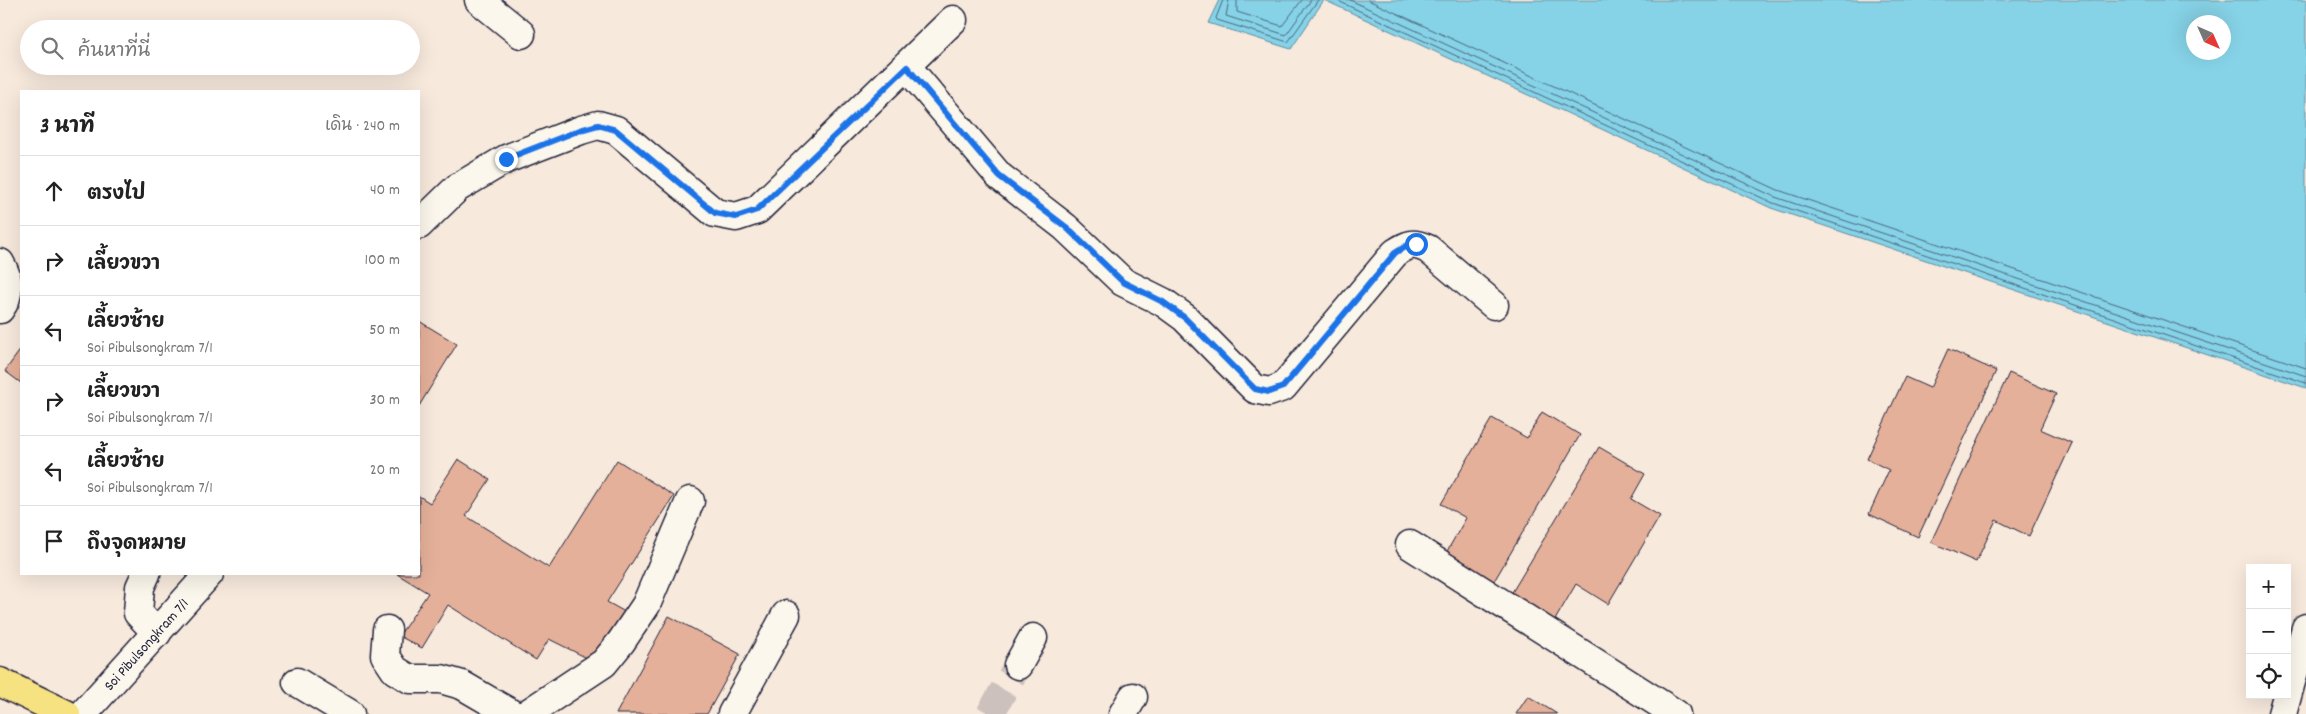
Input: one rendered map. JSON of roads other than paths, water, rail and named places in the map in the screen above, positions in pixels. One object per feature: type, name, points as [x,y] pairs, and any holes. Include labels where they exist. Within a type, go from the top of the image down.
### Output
[{"type":"main road","points":[[0,682],[66,714]]},
{"type":"street","points":[[479,0],[521,34]]},
{"type":"street","points":[[420,224],[457,188],[506,159],[580,130],[598,125],[616,130],[715,213],[736,217],[757,210],[907,67],[953,20]]},
{"type":"street","points":[[907,67],[999,176],[1066,227],[1123,282],[1163,302],[1185,318],[1255,389],[1269,392],[1283,387],[1395,253],[1406,246],[1416,244],[1428,249],[1494,305]]},
{"type":"street","points":[[0,263],[7,276],[8,291],[0,309]]},
{"type":"street","points":[[527,714],[604,663],[621,642],[646,605],[690,501]]},
{"type":"street","points":[[1410,545],[1676,714]]},
{"type":"street","points":[[146,575],[140,587],[138,613],[157,633]]},
{"type":"street","name":"Soi Pibulsongkram 7/1","points":[[83,714],[208,575]]},
{"type":"street","points":[[732,714],[786,615]]},
{"type":"street","points":[[2282,714],[2306,628]]},
{"type":"street","points":[[387,630],[385,655],[395,670],[410,679],[441,679],[462,685],[512,714]]},
{"type":"street","points":[[1018,665],[1033,638]]},
{"type":"street","points":[[297,682],[350,714]]},
{"type":"water","points":[[1219,0],[1324,0],[1291,49],[1208,23]]},
{"type":"water","points":[[1324,0],[2306,0],[2306,388],[1771,208]]},
{"type":"tunnel","points":[[990,714],[1018,665]]}]
